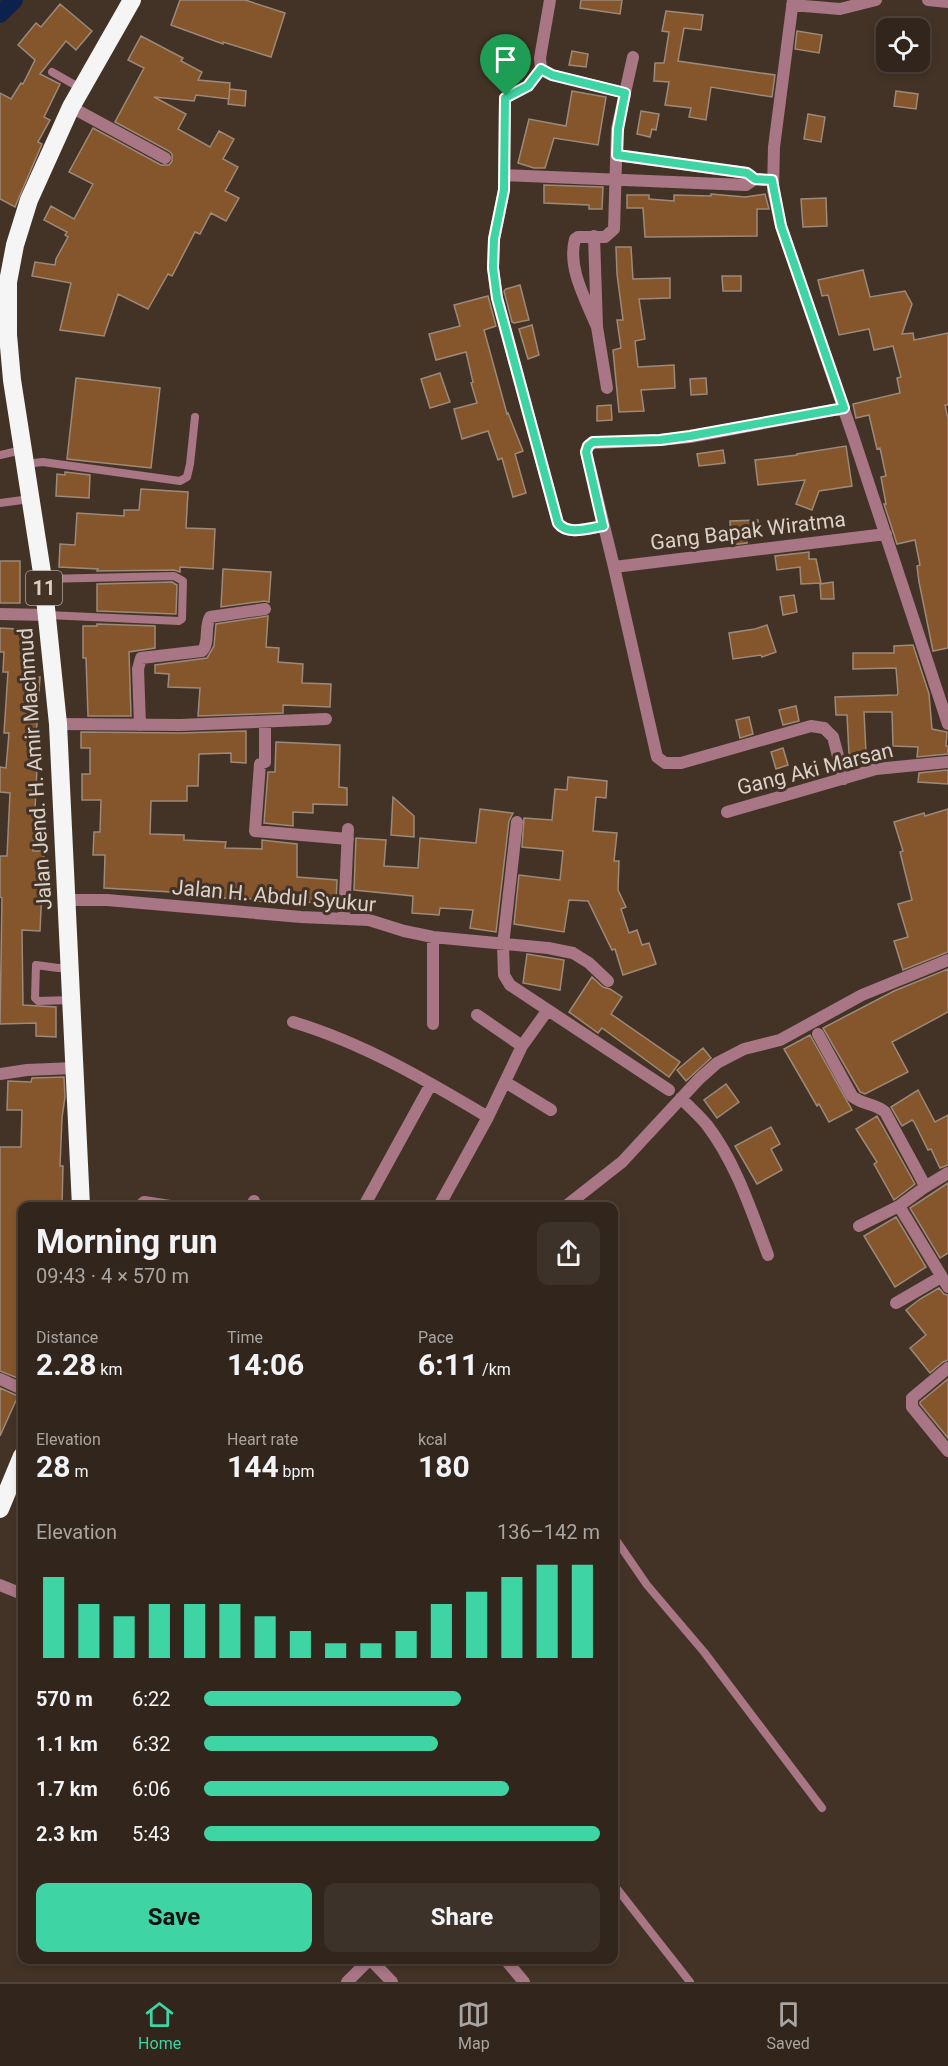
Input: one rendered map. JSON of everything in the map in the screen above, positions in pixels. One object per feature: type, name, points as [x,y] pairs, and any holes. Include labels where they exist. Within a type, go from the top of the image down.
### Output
[{"type":"highway","name":"Jalan Jend. H. Amir Machmud","points":[[81,1202],[58,724],[43,579],[23,457],[7,395],[8,335],[4,282],[29,200],[71,107],[132,0]]},
{"type":"highway","points":[[0,1509],[18,1466]]},
{"type":"street","points":[[550,0],[540,58],[541,69],[528,86],[505,98],[504,190],[494,239],[493,268],[497,298],[558,523],[568,531],[603,526]]},
{"type":"street","points":[[876,0],[840,9],[792,2],[772,180],[781,226],[844,408],[948,724]]},
{"type":"street","points":[[928,0],[948,3]]},
{"type":"street","points":[[597,327],[580,287],[573,250],[575,239],[580,236],[605,237],[614,229],[618,129],[633,57]]},
{"type":"street","points":[[541,69],[552,75],[625,93]]},
{"type":"street","points":[[71,107],[165,158]]},
{"type":"street","points":[[617,155],[747,173],[755,179],[772,180]]},
{"type":"street","points":[[504,175],[746,185],[755,179]]},
{"type":"street","points":[[594,236],[597,327],[608,388]]},
{"type":"street","points":[[844,408],[690,436],[660,440],[593,442],[588,446],[586,452],[657,757],[665,763],[681,763],[812,726],[824,728],[832,737],[844,780]]},
{"type":"street","name":"Gang Bapak Wiratma","points":[[614,567],[886,534]]},
{"type":"street","points":[[140,725],[138,669],[141,658],[202,651],[206,645],[206,623],[210,617],[265,609]]},
{"type":"street","points":[[0,614],[47,615]]},
{"type":"street","points":[[58,724],[140,725],[326,719]]},
{"type":"street","points":[[266,722],[265,762],[260,764],[255,831],[348,834],[344,918]]},
{"type":"street","name":"Gang Aki Marsan","points":[[727,812],[876,769],[948,762]]},
{"type":"street","points":[[517,822],[503,945],[504,975],[510,985],[547,1011],[669,1090]]},
{"type":"street","name":"Jalan H. Abdul Syukur","points":[[67,900],[107,900],[301,917],[369,920],[404,932],[433,937],[548,948],[573,953],[589,963],[608,981]]},
{"type":"street","points":[[433,937],[433,1024]]},
{"type":"street","points":[[571,1202],[622,1162],[717,1063],[744,1049],[780,1040],[862,996],[948,960]]},
{"type":"street","points":[[441,1202],[488,1117],[522,1046],[547,1011]]},
{"type":"street","points":[[477,1015],[522,1046]]},
{"type":"street","points":[[293,1022],[324,1031],[359,1046],[488,1117]]},
{"type":"street","points":[[818,1034],[852,1096],[859,1102],[879,1107],[885,1112],[926,1187]]},
{"type":"street","points":[[0,1074],[27,1070],[74,1068]]},
{"type":"street","points":[[505,1082],[550,1110]]},
{"type":"street","points":[[366,1202],[431,1084]]},
{"type":"street","points":[[681,1098],[706,1124],[728,1159],[750,1203],[768,1255]]},
{"type":"street","points":[[860,1226],[899,1206],[948,1173]]},
{"type":"street","points":[[896,1303],[944,1282],[899,1206]]},
{"type":"street","points":[[948,1368],[910,1402],[948,1451]]},
{"type":"street","points":[[0,1379],[18,1387]]},
{"type":"street","points":[[0,1585],[18,1592]]},
{"type":"street","points":[[347,1982],[365,1964]]},
{"type":"street","points":[[375,1964],[392,1982]]},
{"type":"street","points":[[509,1964],[524,1982]]},
{"type":"lane","points":[[52,72],[82,89]]},
{"type":"lane","points":[[0,455],[180,481],[187,477],[190,465],[195,417]]},
{"type":"lane","points":[[0,503],[30,499]]},
{"type":"lane","points":[[43,579],[174,576],[183,581],[182,620],[179,621],[47,615]]},
{"type":"lane","points":[[70,968],[36,965],[35,998],[38,1001],[71,1000]]},
{"type":"lane","points":[[618,1543],[647,1585],[704,1652],[822,1808]]},
{"type":"lane","points":[[618,1890],[690,1982]]},
{"type":"building","points":[[180,0],[245,0],[285,13],[271,57],[223,42],[223,44],[171,25]]},
{"type":"building","points":[[581,0],[622,0],[620,14],[580,8]]},
{"type":"building","points":[[60,4],[92,31],[76,50],[66,41],[40,74],[60,84],[44,117],[50,120],[38,142],[42,144],[15,207],[0,199],[0,93],[11,99],[21,83],[23,84],[35,60],[18,45],[36,23],[41,27]]},
{"type":"building","points":[[666,11],[703,15],[701,30],[684,28],[678,61],[775,75],[772,97],[711,87],[706,120],[689,117],[691,108],[665,105],[669,82],[654,81],[655,63],[664,63],[669,32],[662,31]]},
{"type":"building","points":[[797,31],[822,35],[819,53],[795,49]]},
{"type":"building","points":[[141,36],[183,58],[181,61],[202,72],[198,80],[230,83],[229,99],[196,95],[194,101],[154,97],[186,114],[178,129],[210,147],[219,131],[234,139],[223,159],[238,167],[225,191],[239,198],[226,221],[211,213],[200,234],[195,232],[172,276],[168,274],[148,309],[118,294],[104,336],[60,330],[71,283],[32,276],[35,262],[55,265],[68,237],[65,235],[67,232],[44,220],[51,206],[74,219],[93,184],[69,172],[93,128],[161,165],[169,165],[172,161],[172,154],[169,151],[115,122],[144,68],[128,60]]},
{"type":"building","points":[[572,51],[588,54],[586,67],[569,65]]},
{"type":"building","points":[[230,89],[246,91],[245,106],[228,104]]},
{"type":"building","points":[[572,91],[606,97],[598,145],[554,138],[545,168],[534,168],[518,163],[529,119],[566,126]]},
{"type":"building","points":[[896,91],[918,94],[916,109],[894,106]]},
{"type":"building","points":[[641,111],[659,114],[656,130],[652,129],[650,137],[637,134]]},
{"type":"building","points":[[808,114],[825,117],[821,142],[804,139]]},
{"type":"building","points":[[544,185],[603,187],[602,209],[589,209],[589,205],[544,203]]},
{"type":"building","points":[[711,194],[745,197],[765,194],[769,209],[757,209],[757,236],[645,237],[643,208],[627,208],[627,195],[649,195],[649,199],[674,201],[674,195],[711,196]]},
{"type":"building","points":[[826,198],[827,226],[803,227],[801,199]]},
{"type":"building","points":[[616,247],[631,247],[633,279],[670,278],[670,298],[639,299],[645,339],[635,341],[638,367],[674,365],[675,388],[641,390],[644,411],[619,412],[613,350],[621,348],[617,320],[623,320]]},
{"type":"building","points":[[863,270],[870,297],[905,291],[912,304],[902,334],[913,333],[914,340],[948,333],[948,405],[945,405],[948,418],[948,648],[933,651],[919,582],[917,566],[920,565],[915,540],[897,544],[884,504],[886,504],[881,477],[886,476],[880,448],[877,449],[869,415],[856,418],[853,404],[900,393],[897,378],[901,377],[893,346],[874,350],[869,329],[839,335],[828,295],[822,296],[818,280]]},
{"type":"building","points":[[722,276],[741,276],[741,291],[723,291]]},
{"type":"building","points":[[520,285],[529,320],[514,323],[504,291]]},
{"type":"building","points":[[488,296],[496,326],[484,330],[507,414],[523,451],[515,454],[526,493],[513,497],[502,458],[498,460],[488,431],[462,439],[454,409],[477,403],[466,352],[436,360],[429,334],[460,326],[454,305]]},
{"type":"building","points":[[532,325],[539,355],[528,359],[519,329]]},
{"type":"building","points":[[440,373],[450,402],[430,408],[421,379]]},
{"type":"building","points":[[76,378],[160,388],[151,468],[67,459]]},
{"type":"building","points":[[706,378],[707,394],[691,395],[690,379]]},
{"type":"building","points":[[611,405],[612,420],[597,421],[597,406]]},
{"type":"building","points":[[846,446],[852,486],[819,491],[812,510],[796,504],[805,480],[758,485],[755,460]]},
{"type":"building","points":[[723,450],[725,463],[699,466],[697,454]]},
{"type":"building","points":[[65,472],[90,475],[89,498],[56,496],[57,474],[65,475]]},
{"type":"building","points":[[141,489],[188,492],[186,528],[215,529],[213,569],[180,567],[180,572],[174,570],[97,571],[98,569],[59,567],[60,544],[75,545],[77,513],[124,516],[124,510],[139,510]]},
{"type":"building","points":[[758,520],[759,535],[747,536],[747,543],[731,545],[730,521]]},
{"type":"building","points":[[809,552],[809,559],[816,559],[821,583],[801,584],[800,567],[777,570],[775,556]]},
{"type":"building","points":[[0,561],[20,561],[20,603],[0,603]]},
{"type":"building","points":[[223,569],[271,572],[269,602],[221,607]]},
{"type":"building","points":[[172,582],[177,585],[176,614],[97,611],[97,584]]},
{"type":"building","points":[[833,582],[834,599],[821,599],[820,584]]},
{"type":"building","points":[[794,595],[797,612],[783,615],[780,597]]},
{"type":"building","points":[[268,616],[266,647],[279,648],[278,662],[303,664],[302,683],[331,684],[330,707],[283,705],[283,713],[198,716],[200,688],[168,687],[169,674],[155,673],[155,665],[207,658],[214,646],[216,624]]},
{"type":"building","points":[[97,624],[155,626],[155,648],[129,652],[131,716],[88,716],[83,626],[97,626]]},
{"type":"building","points":[[767,625],[776,652],[762,657],[761,655],[733,659],[729,633]]},
{"type":"building","points":[[0,628],[33,630],[31,677],[40,677],[34,769],[37,769],[33,851],[44,851],[40,931],[22,930],[23,1005],[56,1007],[56,1037],[36,1036],[36,1023],[0,1024],[2,898],[0,897],[0,856],[7,856],[10,793],[0,792],[0,767],[6,768],[9,733],[4,733],[8,672],[3,672],[4,652],[0,652]]},
{"type":"building","points":[[913,645],[929,694],[932,729],[947,732],[948,754],[917,757],[918,747],[893,746],[892,712],[864,712],[866,753],[849,754],[847,715],[836,715],[835,697],[897,695],[898,693],[896,668],[853,669],[853,653],[894,653],[894,646]]},
{"type":"building","points":[[796,706],[799,721],[783,725],[779,710]]},
{"type":"building","points":[[749,717],[753,734],[740,738],[736,720]]},
{"type":"building","points":[[246,731],[246,763],[231,762],[231,753],[199,754],[198,786],[187,786],[187,801],[151,801],[150,834],[184,835],[184,840],[226,842],[225,848],[262,849],[262,840],[297,844],[297,877],[337,880],[336,903],[253,901],[253,899],[220,898],[220,893],[104,888],[105,855],[93,855],[94,832],[100,832],[101,800],[82,800],[82,774],[90,774],[90,748],[81,748],[81,732]]},
{"type":"building","points":[[276,742],[340,745],[339,787],[347,788],[347,805],[313,804],[313,813],[293,812],[293,826],[264,823],[268,772],[275,772]]},
{"type":"building","points":[[783,748],[788,765],[776,769],[771,752]]},
{"type":"building","points":[[948,770],[948,784],[918,782],[919,773]]},
{"type":"building","points":[[568,777],[607,781],[606,798],[596,797],[593,831],[617,833],[614,861],[619,861],[618,890],[626,907],[621,909],[629,933],[637,930],[642,945],[649,943],[656,964],[623,975],[615,949],[612,950],[588,901],[569,900],[564,932],[514,924],[519,875],[560,880],[563,851],[522,847],[524,818],[552,820],[555,789],[567,790]]},
{"type":"building","points":[[393,797],[414,816],[414,837],[391,835]]},
{"type":"building","points":[[480,809],[513,813],[509,821],[496,932],[470,928],[473,910],[440,908],[439,915],[412,913],[413,896],[354,890],[356,838],[386,840],[384,866],[418,868],[420,838],[476,843]]},
{"type":"building","points":[[948,809],[948,952],[903,970],[894,941],[908,937],[898,904],[912,900],[900,852],[903,851],[894,822]]},
{"type":"building","points":[[527,954],[564,960],[560,990],[523,983]]},
{"type":"building","points":[[948,969],[948,1012],[892,1042],[908,1072],[865,1094],[860,1092],[823,1028],[894,991]]},
{"type":"building","points":[[592,977],[603,987],[622,997],[611,1014],[680,1062],[669,1077],[602,1028],[598,1033],[569,1012]]},
{"type":"building","points":[[810,1035],[852,1110],[829,1122],[819,1104],[817,1106],[784,1049]]},
{"type":"building","points":[[703,1048],[711,1058],[686,1081],[677,1070]]},
{"type":"building","points":[[64,1077],[65,1097],[60,1166],[63,1166],[62,1202],[18,1202],[18,1378],[0,1371],[0,1147],[21,1147],[22,1110],[7,1110],[8,1081],[31,1082],[32,1078]]},
{"type":"building","points":[[726,1084],[739,1102],[717,1118],[704,1100]]},
{"type":"building","points":[[918,1090],[935,1122],[948,1115],[948,1165],[940,1168],[914,1122],[912,1120],[902,1126],[891,1107]]},
{"type":"building","points":[[877,1116],[915,1184],[894,1200],[874,1164],[877,1162],[856,1129]]},
{"type":"building","points":[[771,1127],[780,1144],[771,1149],[782,1170],[757,1184],[735,1146]]},
{"type":"building","points":[[948,1183],[948,1253],[940,1258],[910,1208]]},
{"type":"building","points":[[896,1217],[926,1267],[895,1287],[864,1236]]},
{"type":"building","points":[[939,1288],[948,1295],[948,1360],[930,1373],[910,1348],[926,1335],[906,1310]]},
{"type":"building","points":[[948,1379],[948,1438],[920,1402]]},
{"type":"building","points":[[0,1388],[18,1396],[0,1436]]},
{"type":"waterway","points":[[0,14],[14,0]]},
{"type":"route","points":[[541,69],[552,75],[625,93],[618,129],[617,155],[747,173],[755,179],[772,180],[781,226],[844,408],[716,433],[660,440],[593,442],[588,446],[586,452],[603,526],[568,531],[563,529],[558,523],[520,384],[497,298],[493,268],[494,239],[504,190],[506,96],[528,86],[541,69]]}]
